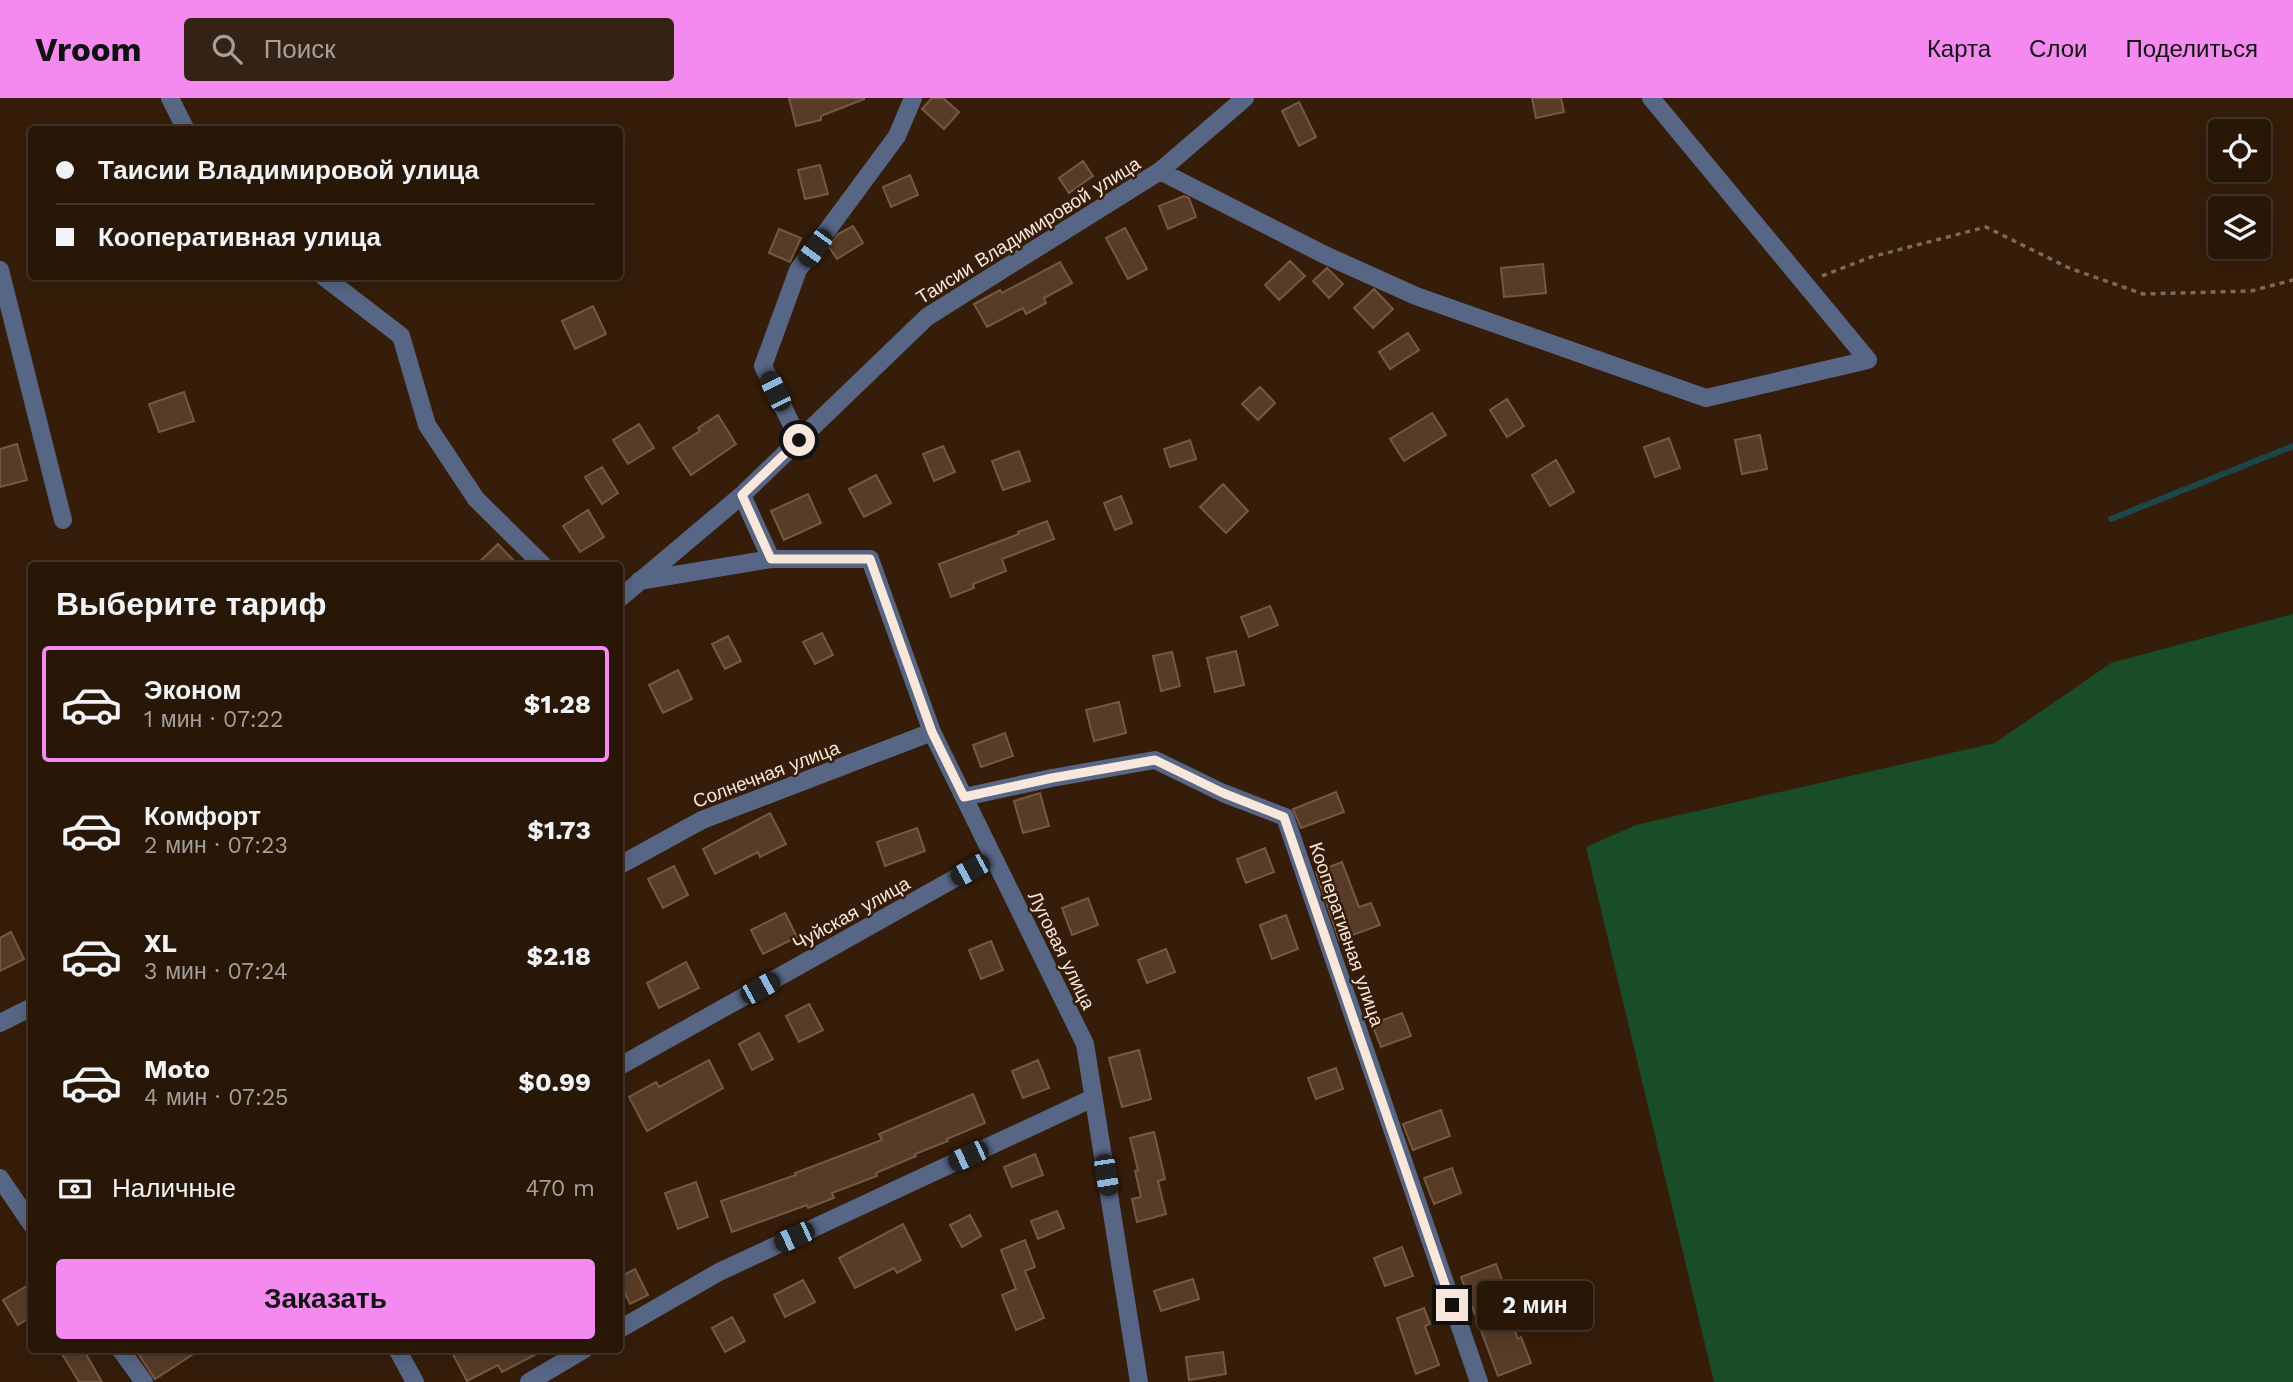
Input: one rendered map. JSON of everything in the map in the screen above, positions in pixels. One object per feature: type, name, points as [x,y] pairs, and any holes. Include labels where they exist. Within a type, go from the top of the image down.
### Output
[{"type":"street","points":[[170,98],[184,126]]},
{"type":"street","points":[[799,440],[763,366],[798,270],[897,136],[913,98]]},
{"type":"street","name":"Таисии Владимировой улица","points":[[623,595],[742,495],[927,317],[1160,171],[1245,98]]},
{"type":"street","points":[[1160,171],[1325,255],[1416,296],[1706,398],[1868,360],[1651,98]]},
{"type":"street","points":[[0,270],[63,520]]},
{"type":"street","points":[[328,280],[401,336],[427,425],[476,499],[539,562]]},
{"type":"street","points":[[639,581],[771,559],[742,495]]},
{"type":"street","name":"Луговая улица","points":[[771,559],[870,559],[932,732],[1085,1044],[1139,1382]]},
{"type":"street","name":"Солнечная улица","points":[[623,863],[702,820],[932,732]]},
{"type":"street","name":"Кооперативная улица","points":[[964,797],[1155,760],[1223,793],[1284,817],[1479,1382]]},
{"type":"street","name":"Чуйская улица","points":[[623,1064],[993,858]]},
{"type":"street","points":[[0,1023],[28,1009]]},
{"type":"street","points":[[623,1327],[719,1272],[1093,1098]]},
{"type":"street","points":[[0,1178],[28,1219]]},
{"type":"street","points":[[123,1353],[144,1382]]},
{"type":"street","points":[[399,1353],[415,1382]]},
{"type":"street","points":[[529,1382],[578,1353]]},
{"type":"path","points":[[1803,282],[1871,257],[1986,228],[2069,268],[2143,294],[2251,291],[2293,280]]},
{"type":"green space","points":[[2293,614],[2293,1382],[1714,1382],[1586,847],[1636,825],[1995,743],[2111,663]]},
{"type":"building","points":[[789,98],[864,99],[821,116],[821,120],[796,126]]},
{"type":"building","points":[[932,98],[943,98],[959,112],[944,129],[922,109]]},
{"type":"building","points":[[1532,98],[1561,98],[1564,112],[1536,118]]},
{"type":"building","points":[[1299,102],[1316,137],[1299,146],[1282,111]]},
{"type":"building","points":[[1083,161],[1093,176],[1069,193],[1059,178]]},
{"type":"building","points":[[820,165],[828,194],[805,199],[798,170]]},
{"type":"building","points":[[910,175],[918,195],[891,207],[883,187]]},
{"type":"building","points":[[1184,196],[1189,198],[1196,217],[1168,229],[1159,206]]},
{"type":"building","points":[[853,226],[863,243],[837,259],[829,247],[838,234]]},
{"type":"building","points":[[1125,228],[1147,269],[1128,279],[1106,238]]},
{"type":"building","points":[[779,229],[801,238],[790,262],[769,253]]},
{"type":"building","points":[[1290,261],[1305,276],[1279,300],[1265,285]]},
{"type":"building","points":[[1060,262],[1072,283],[1044,298],[1046,303],[1026,314],[1023,308],[987,327],[974,304],[1000,290],[1002,293]]},
{"type":"building","points":[[1543,264],[1546,293],[1504,297],[1501,268]]},
{"type":"building","points":[[1327,268],[1343,284],[1329,298],[1313,281]]},
{"type":"building","points":[[1374,289],[1393,309],[1373,328],[1354,308]]},
{"type":"building","points":[[593,306],[606,334],[575,349],[562,321]]},
{"type":"building","points":[[1408,333],[1419,350],[1390,369],[1379,352]]},
{"type":"building","points":[[1260,387],[1275,403],[1258,420],[1242,404]]},
{"type":"building","points":[[184,392],[194,421],[159,432],[149,404]]},
{"type":"building","points":[[1507,399],[1524,426],[1507,437],[1490,410]]},
{"type":"building","points":[[1432,413],[1446,435],[1404,461],[1390,439]]},
{"type":"building","points":[[718,415],[736,444],[691,475],[673,448],[700,431],[698,428]]},
{"type":"building","points":[[639,424],[654,448],[628,464],[613,440]]},
{"type":"building","points":[[1760,435],[1767,469],[1742,474],[1735,440]]},
{"type":"building","points":[[1669,438],[1680,468],[1655,477],[1644,447]]},
{"type":"building","points":[[1190,440],[1196,459],[1170,467],[1164,449]]},
{"type":"building","points":[[17,444],[27,480],[0,487],[0,449]]},
{"type":"building","points":[[943,446],[955,472],[934,481],[923,454]]},
{"type":"building","points":[[1019,451],[1030,481],[1003,490],[992,461]]},
{"type":"building","points":[[1556,460],[1574,492],[1550,506],[1532,475]]},
{"type":"building","points":[[602,467],[618,493],[602,504],[585,477]]},
{"type":"building","points":[[876,475],[891,503],[864,517],[849,489]]},
{"type":"building","points":[[1223,484],[1248,511],[1226,533],[1200,507]]},
{"type":"building","points":[[808,494],[821,523],[784,540],[771,511]]},
{"type":"building","points":[[1121,496],[1132,523],[1115,530],[1104,503]]},
{"type":"building","points":[[588,510],[604,537],[580,552],[563,526]]},
{"type":"building","points":[[1047,521],[1054,539],[1002,559],[1006,571],[973,584],[974,588],[951,597],[939,564]]},
{"type":"building","points":[[498,544],[515,562],[479,562]]},
{"type":"building","points":[[1270,606],[1278,625],[1249,637],[1241,617]]},
{"type":"building","points":[[822,633],[833,655],[815,664],[803,642]]},
{"type":"building","points":[[728,636],[741,661],[725,669],[712,644]]},
{"type":"building","points":[[1236,651],[1244,685],[1215,692],[1207,658]]},
{"type":"building","points":[[1172,652],[1180,686],[1161,691],[1153,656]]},
{"type":"building","points":[[678,670],[692,699],[663,713],[649,685]]},
{"type":"building","points":[[1119,702],[1126,733],[1094,741],[1086,710]]},
{"type":"building","points":[[1005,733],[1013,756],[981,767],[973,745]]},
{"type":"building","points":[[1336,792],[1344,812],[1301,828],[1293,809]]},
{"type":"building","points":[[1040,793],[1049,826],[1023,833],[1014,801]]},
{"type":"building","points":[[770,813],[786,844],[760,857],[758,852],[715,874],[703,849]]},
{"type":"building","points":[[917,828],[925,851],[885,866],[877,842]]},
{"type":"building","points":[[1265,848],[1274,872],[1246,883],[1237,859]]},
{"type":"building","points":[[1342,862],[1359,907],[1371,903],[1380,925],[1339,940],[1316,872]]},
{"type":"building","points":[[674,866],[688,895],[663,908],[648,879]]},
{"type":"building","points":[[1088,898],[1098,925],[1072,935],[1062,908]]},
{"type":"building","points":[[785,913],[797,937],[763,954],[751,930]]},
{"type":"building","points":[[1286,915],[1298,949],[1272,959],[1260,925]]},
{"type":"building","points":[[11,932],[24,959],[0,971],[0,938]]},
{"type":"building","points":[[991,941],[1003,970],[981,979],[969,950]]},
{"type":"building","points":[[1166,949],[1175,972],[1147,983],[1138,960]]},
{"type":"building","points":[[686,962],[699,988],[659,1008],[647,983]]},
{"type":"building","points":[[809,1004],[823,1030],[799,1042],[786,1016]]},
{"type":"building","points":[[1402,1013],[1411,1036],[1381,1047],[1372,1024]]},
{"type":"building","points":[[759,1033],[773,1059],[752,1070],[739,1044]]},
{"type":"building","points":[[1139,1050],[1151,1099],[1122,1107],[1109,1058]]},
{"type":"building","points":[[709,1060],[723,1088],[647,1131],[629,1097],[656,1082],[659,1087]]},
{"type":"building","points":[[1038,1060],[1049,1088],[1023,1098],[1012,1071]]},
{"type":"building","points":[[1336,1068],[1343,1089],[1316,1099],[1308,1078]]},
{"type":"building","points":[[973,1094],[985,1123],[876,1173],[877,1176],[832,1193],[834,1198],[732,1232],[721,1201],[796,1175],[795,1173],[882,1140],[879,1134]]},
{"type":"building","points":[[1441,1110],[1450,1136],[1413,1150],[1403,1124]]},
{"type":"building","points":[[1154,1132],[1165,1179],[1158,1181],[1166,1214],[1137,1222],[1132,1199],[1141,1197],[1130,1138]]},
{"type":"building","points":[[1035,1154],[1043,1175],[1012,1187],[1004,1167]]},
{"type":"building","points":[[1452,1168],[1461,1193],[1434,1204],[1424,1178]]},
{"type":"building","points":[[696,1182],[708,1217],[678,1229],[665,1193]]},
{"type":"building","points":[[1057,1211],[1064,1228],[1038,1239],[1031,1221]]},
{"type":"building","points":[[970,1215],[981,1236],[962,1247],[950,1225]]},
{"type":"building","points":[[903,1224],[921,1260],[897,1273],[894,1268],[855,1288],[839,1258]]},
{"type":"building","points":[[1025,1240],[1035,1267],[1025,1271],[1044,1318],[1016,1330],[1002,1295],[1016,1289],[1001,1250]]},
{"type":"building","points":[[1402,1247],[1413,1276],[1385,1286],[1374,1258]]},
{"type":"building","points":[[1496,1264],[1504,1285],[1499,1288],[1518,1339],[1521,1337],[1531,1363],[1498,1376],[1461,1277]]},
{"type":"building","points":[[635,1269],[648,1295],[630,1304],[623,1289],[623,1275]]},
{"type":"building","points":[[1193,1279],[1199,1299],[1161,1311],[1154,1291]]},
{"type":"building","points":[[803,1280],[815,1302],[785,1317],[774,1295]]},
{"type":"building","points":[[28,1285],[28,1319],[18,1325],[3,1300]]},
{"type":"building","points":[[1424,1308],[1430,1324],[1425,1326],[1439,1365],[1416,1374],[1397,1318]]},
{"type":"building","points":[[732,1317],[745,1341],[725,1352],[712,1328]]},
{"type":"building","points":[[1223,1352],[1226,1374],[1189,1380],[1186,1357]]},
{"type":"building","points":[[61,1353],[85,1353],[102,1382],[79,1382]]},
{"type":"building","points":[[138,1353],[195,1353],[155,1379]]},
{"type":"building","points":[[452,1353],[538,1353],[502,1372],[498,1365],[467,1381]]},
{"type":"waterway","points":[[2111,519],[2293,446]]},
{"type":"route","points":[[799,440],[742,495],[771,559],[870,559],[932,732],[964,797],[1155,760],[1223,793],[1284,817],[1452,1305]]}]
